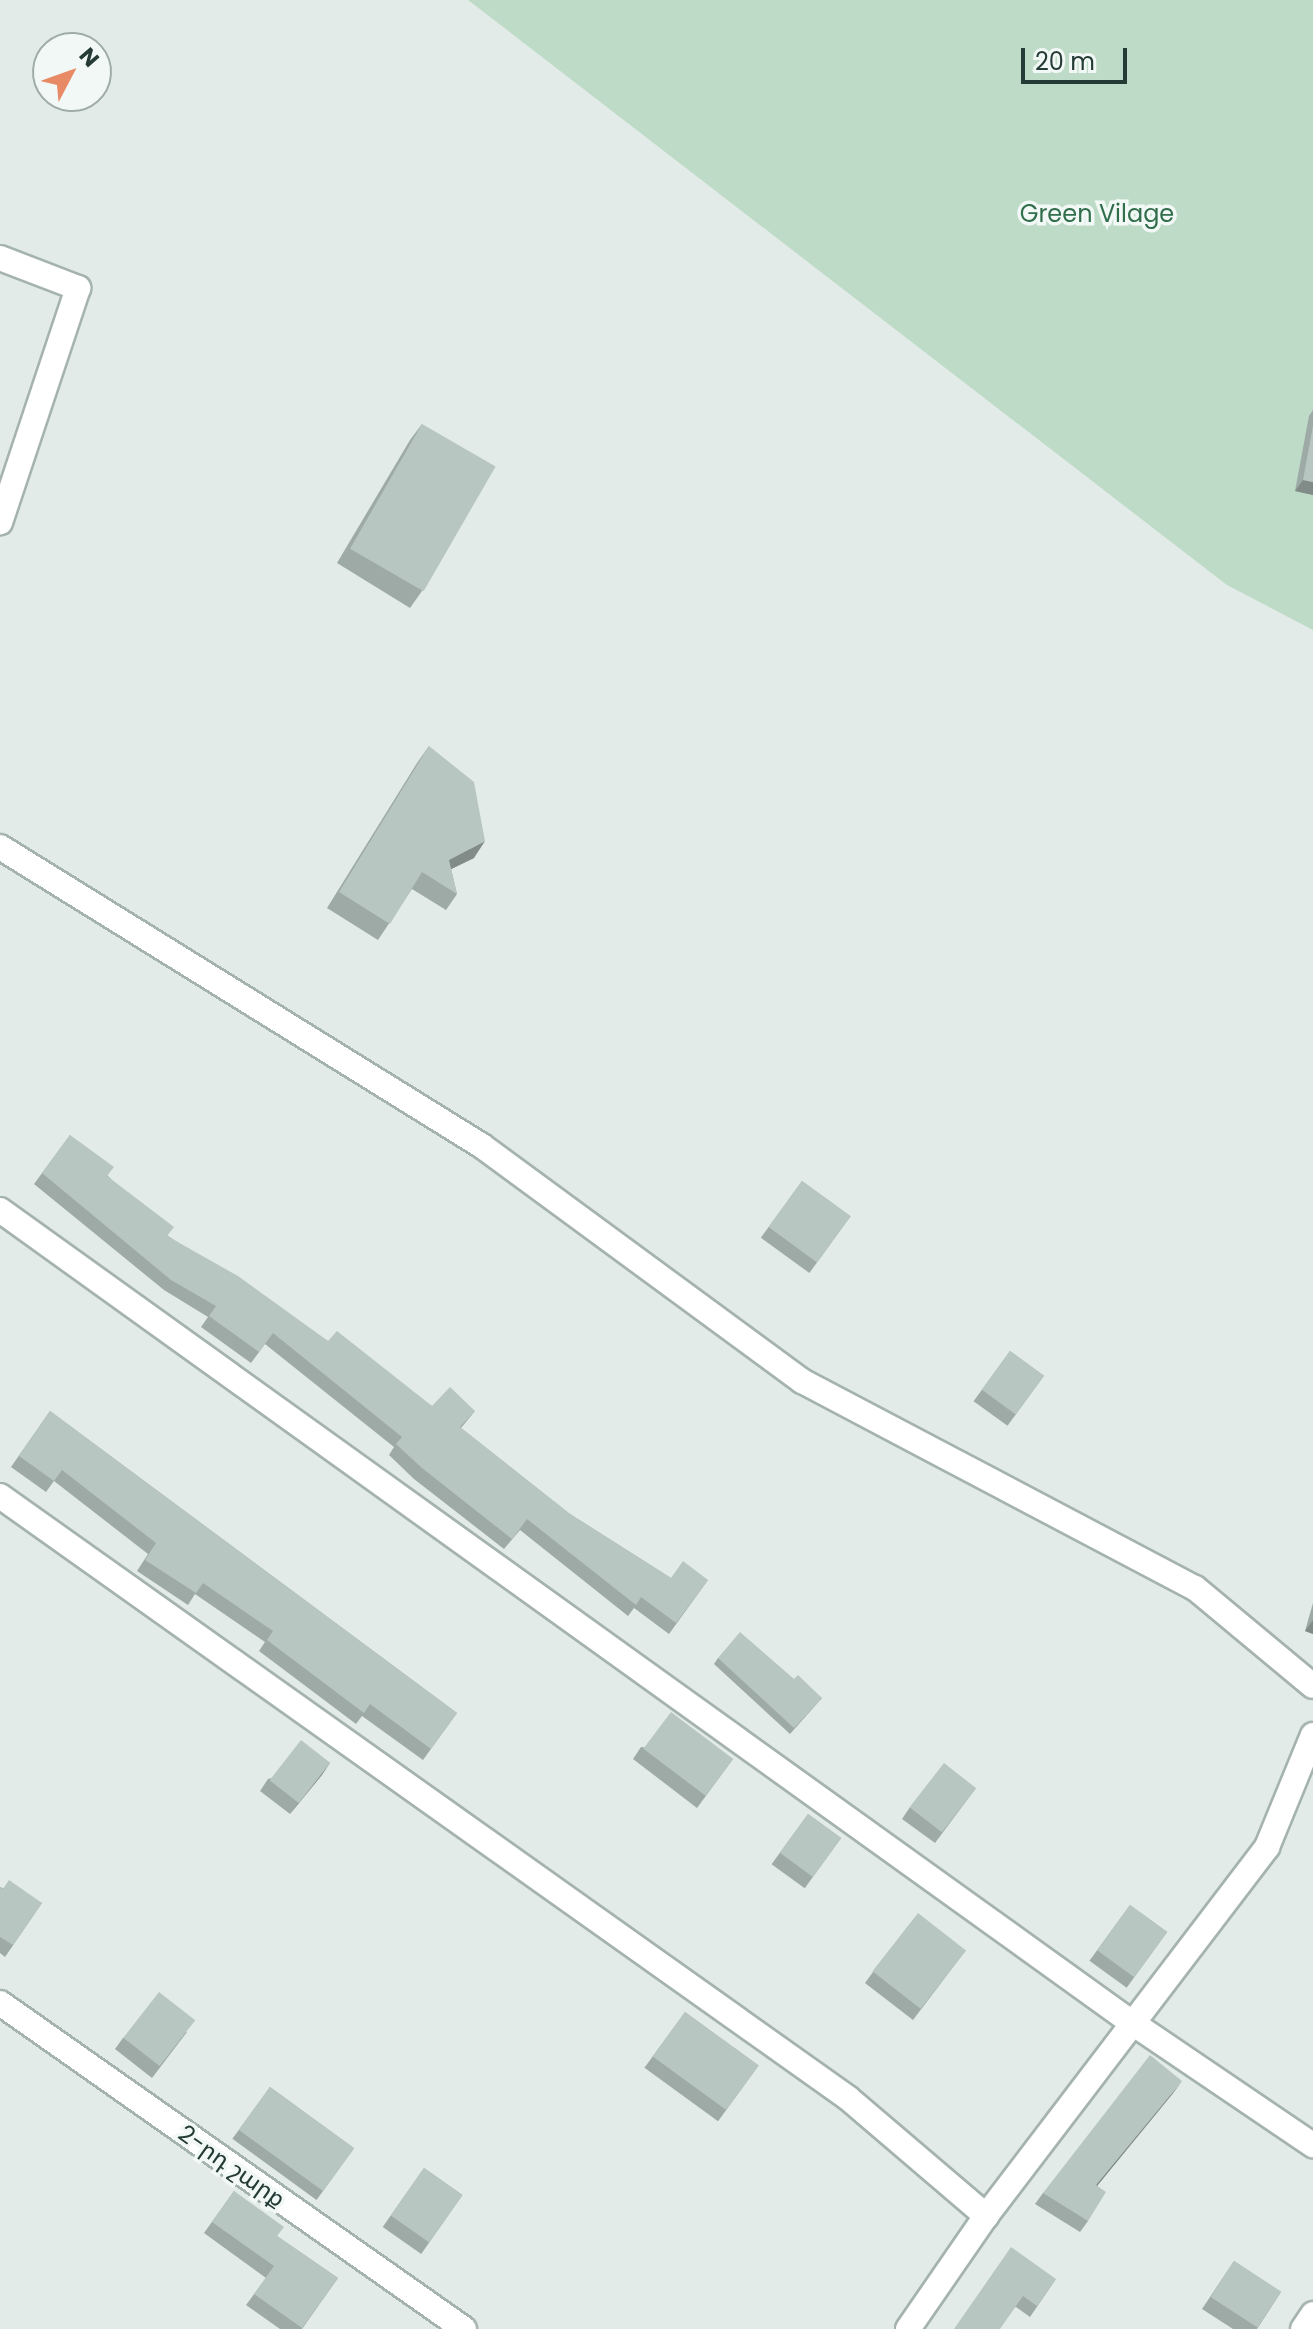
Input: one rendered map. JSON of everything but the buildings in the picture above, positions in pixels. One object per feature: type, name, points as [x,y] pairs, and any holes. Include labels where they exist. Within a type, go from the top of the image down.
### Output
[{"type":"street","points":[[0,258],[78,288],[0,522]]},
{"type":"street","points":[[0,847],[482,1146],[802,1381],[1195,1588],[1313,1686]]},
{"type":"street","points":[[0,1210],[1131,2022],[1313,2145]]},
{"type":"street","points":[[0,1496],[848,2098],[986,2216]]},
{"type":"street","points":[[908,2329],[986,2216],[1267,1847],[1313,1735]]},
{"type":"street","name":"2-րդ շարք","points":[[0,2003],[464,2329]]},
{"type":"street","points":[[1303,2329],[1313,2314]]},
{"type":"green space","name":"Green Vilage","points":[[468,0],[1313,0],[1313,630],[1227,585]]}]
